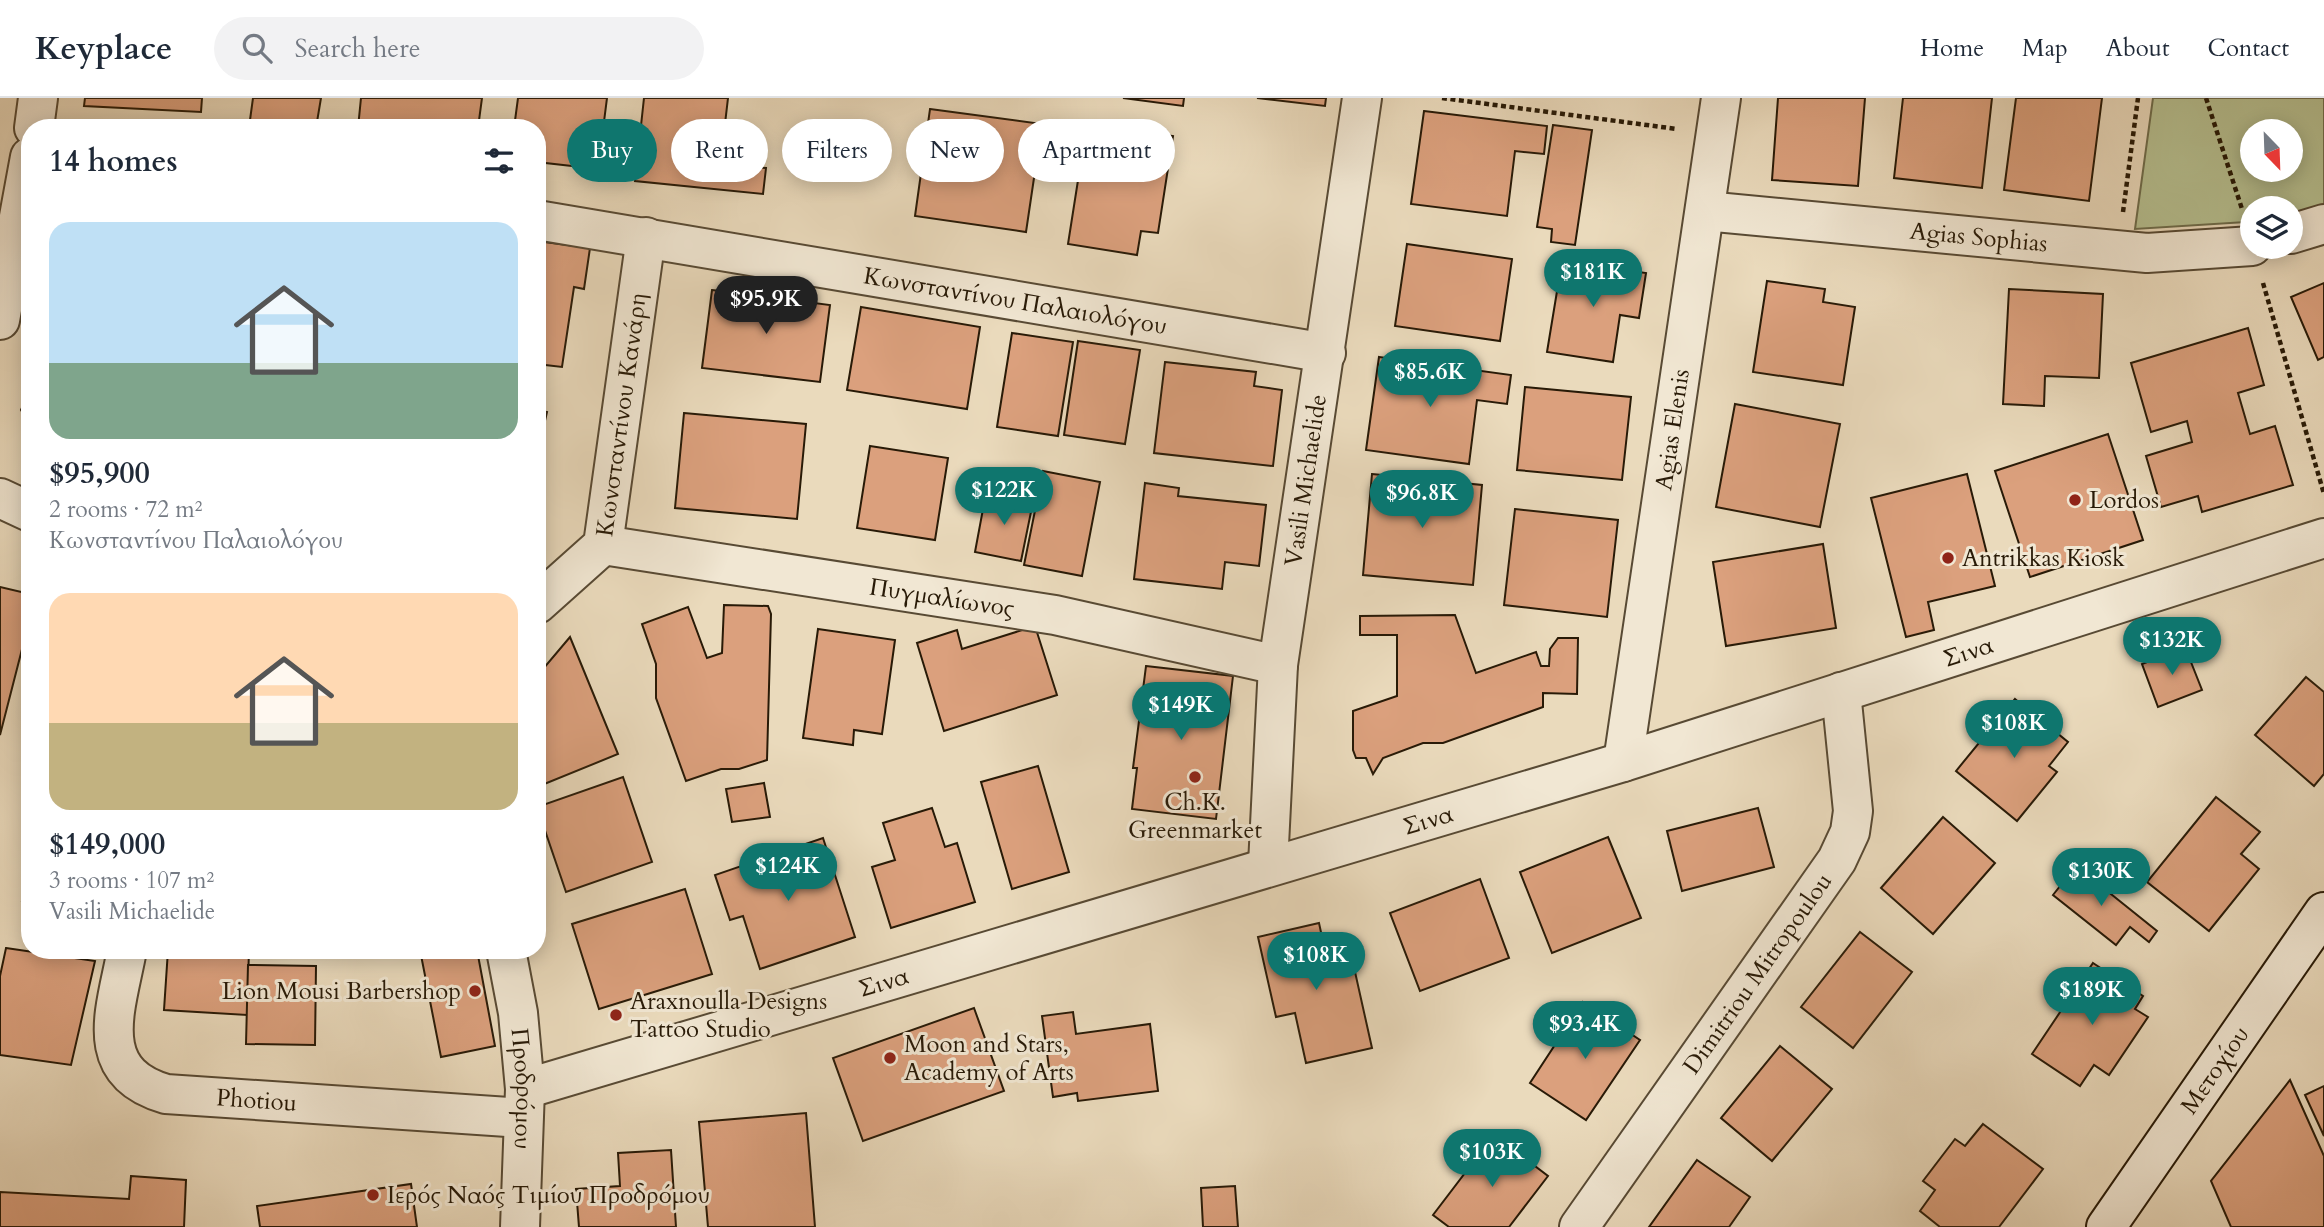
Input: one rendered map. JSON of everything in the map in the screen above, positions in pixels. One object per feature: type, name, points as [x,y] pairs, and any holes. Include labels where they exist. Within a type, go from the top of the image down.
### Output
[{"type":"street","points":[[35,119],[38,98]]},
{"type":"street","name":"Vasili Michaelide","points":[[1268,865],[1278,665],[1362,98]]},
{"type":"street","name":"Agias Elenis","points":[[1623,762],[1718,116]]},
{"type":"street","points":[[0,320],[21,205]]},
{"type":"street","name":"Agias Sophias","points":[[1704,211],[2147,253],[2240,248]]},
{"type":"street","name":"Κωνσταντίνου Παλαιολόγου","points":[[546,221],[1326,353]]},
{"type":"street","points":[[2303,230],[2324,224]]},
{"type":"street","name":"Κωνσταντίνου Κανάρη","points":[[546,596],[603,545],[646,237]]},
{"type":"street","name":"Σινα","points":[[524,1104],[1268,865],[1623,762],[2324,538]]},
{"type":"street","name":"Πυγμαλίωνος","points":[[603,545],[1055,615],[1278,665]]},
{"type":"street","name":"Dimitriou Mitropoulou","points":[[1579,1227],[1837,860],[1850,832],[1853,811],[1841,692]]},
{"type":"street","name":"Μετοχίου","points":[[2106,1227],[2324,912]]},
{"type":"street","name":"Photiou","points":[[125,959],[112,1031],[114,1051],[134,1082],[149,1089],[166,1094],[524,1104]]},
{"type":"street","name":"Προδρόμου","points":[[508,959],[518,1013],[524,1104],[520,1227]]},
{"type":"path","points":[[1442,98],[1718,116]]},
{"type":"path","points":[[2118,251],[2138,98]]},
{"type":"path","points":[[2206,98],[2240,206]]},
{"type":"path","points":[[2256,259],[2324,494]]},
{"type":"green space","points":[[2153,98],[2324,98],[2324,206],[2303,210],[2303,196],[2240,196],[2240,222],[2135,229]]},
{"type":"building","points":[[85,98],[202,98],[201,112],[84,106]]},
{"type":"building","points":[[253,98],[321,98],[318,119],[250,119]]},
{"type":"building","points":[[361,98],[482,98],[479,119],[359,119]]},
{"type":"building","points":[[518,98],[607,98],[604,119],[567,119],[567,165],[546,163],[546,119],[515,119]]},
{"type":"building","points":[[644,98],[728,98],[726,119],[671,119],[671,182],[764,182],[763,194],[645,182],[657,182],[657,119],[642,119]]},
{"type":"building","points":[[1123,98],[1184,98],[1183,106]]},
{"type":"building","points":[[1257,98],[1326,98],[1325,106]]},
{"type":"building","points":[[1778,98],[1865,98],[1858,186],[1772,180]]},
{"type":"building","points":[[1903,98],[1992,98],[1982,188],[1894,178]]},
{"type":"building","points":[[2016,98],[2102,98],[2089,201],[2004,190]]},
{"type":"building","points":[[930,109],[1018,121],[1018,182],[1033,182],[1026,232],[915,216],[920,182],[1004,182],[1004,119],[929,119]]},
{"type":"building","points":[[1424,111],[1547,126],[1544,154],[1515,151],[1507,216],[1411,204]]},
{"type":"building","points":[[1553,125],[1592,130],[1575,245],[1551,242],[1552,229],[1537,227]]},
{"type":"building","points":[[1078,182],[1166,182],[1158,233],[1141,231],[1137,255],[1068,244]]},
{"type":"building","points":[[546,242],[590,248],[584,289],[574,287],[562,367],[546,365]]},
{"type":"building","points":[[1407,244],[1512,259],[1500,341],[1395,326]]},
{"type":"building","points":[[1562,261],[1646,273],[1639,318],[1620,315],[1613,362],[1547,352]]},
{"type":"building","points":[[1767,281],[1825,289],[1823,302],[1855,307],[1843,385],[1753,372]]},
{"type":"building","points":[[2324,283],[2324,357],[2318,360],[2291,297]]},
{"type":"building","points":[[2009,289],[2103,294],[2099,378],[2045,376],[2044,406],[2003,404]]},
{"type":"building","points":[[712,290],[830,305],[820,382],[702,368]]},
{"type":"building","points":[[861,307],[980,327],[967,409],[847,390]]},
{"type":"building","points":[[2248,328],[2264,385],[2238,393],[2250,434],[2275,426],[2293,485],[2202,512],[2198,496],[2161,507],[2146,456],[2192,442],[2187,421],[2151,432],[2131,363]]},
{"type":"building","points":[[1012,333],[1073,342],[1058,436],[997,427]]},
{"type":"building","points":[[1078,341],[1140,350],[1125,444],[1064,435]]},
{"type":"building","points":[[1379,357],[1511,375],[1507,404],[1477,400],[1469,464],[1366,450]]},
{"type":"building","points":[[1165,362],[1256,372],[1254,386],[1282,390],[1273,466],[1154,453]]},
{"type":"building","points":[[1525,387],[1631,397],[1622,480],[1517,470]]},
{"type":"building","points":[[1735,404],[1840,424],[1820,527],[1716,507]]},
{"type":"building","points":[[684,413],[806,424],[797,519],[675,508]]},
{"type":"building","points":[[2108,434],[2143,540],[2030,577],[1995,471]]},
{"type":"building","points":[[870,446],[948,458],[935,540],[857,528]]},
{"type":"building","points":[[1043,471],[1100,482],[1082,576],[1024,565]]},
{"type":"building","points":[[1372,474],[1482,485],[1473,585],[1363,575]]},
{"type":"building","points":[[1967,474],[1995,586],[1928,602],[1934,630],[1906,637],[1871,498]]},
{"type":"building","points":[[1145,483],[1179,488],[1178,496],[1266,505],[1259,566],[1225,562],[1222,589],[1134,579]]},
{"type":"building","points":[[986,493],[1033,502],[1021,561],[975,552]]},
{"type":"building","points":[[1515,509],[1618,520],[1607,617],[1504,605]]},
{"type":"building","points":[[1823,544],[1836,628],[1726,646],[1713,562]]},
{"type":"building","points":[[0,587],[21,592],[21,653],[0,735]]},
{"type":"building","points":[[724,605],[768,606],[771,614],[767,760],[739,769],[721,769],[686,781],[656,698],[656,664],[642,624],[688,607],[707,658],[722,653]]},
{"type":"building","points":[[1455,615],[1476,673],[1536,652],[1541,666],[1549,666],[1550,649],[1558,638],[1578,638],[1577,694],[1543,693],[1543,707],[1443,743],[1423,743],[1383,758],[1373,774],[1366,758],[1356,758],[1353,750],[1353,711],[1397,696],[1397,635],[1360,635],[1360,616]]},
{"type":"building","points":[[1035,626],[1057,695],[944,731],[917,643],[957,630],[962,649]]},
{"type":"building","points":[[818,629],[895,640],[882,734],[854,730],[853,745],[803,738]]},
{"type":"building","points":[[570,637],[618,754],[546,783],[546,665]]},
{"type":"building","points":[[2185,647],[2202,690],[2158,707],[2142,664]]},
{"type":"building","points":[[1146,666],[1233,676],[1216,819],[1132,809],[1137,768],[1133,768]]},
{"type":"building","points":[[2306,677],[2324,692],[2324,774],[2314,786],[2255,735]]},
{"type":"building","points":[[2015,699],[2068,742],[2049,766],[2057,772],[2017,821],[1956,771]]},
{"type":"building","points":[[1038,766],[1069,872],[1012,889],[981,782]]},
{"type":"building","points":[[623,777],[652,862],[566,892],[546,833],[546,804]]},
{"type":"building","points":[[764,783],[770,817],[732,822],[726,789]]},
{"type":"building","points":[[2216,797],[2260,832],[2241,854],[2259,869],[2209,931],[2147,882]]},
{"type":"building","points":[[932,808],[945,847],[957,843],[975,902],[891,928],[872,867],[895,860],[883,823]]},
{"type":"building","points":[[1758,808],[1774,867],[1682,891],[1667,831]]},
{"type":"building","points":[[1943,817],[1995,863],[1933,934],[1881,888]]},
{"type":"building","points":[[1608,837],[1641,918],[1552,953],[1520,872]]},
{"type":"building","points":[[823,838],[855,937],[760,969],[743,916],[730,920],[715,875]]},
{"type":"building","points":[[2076,866],[2157,931],[2149,942],[2130,927],[2116,945],[2053,895]]},
{"type":"building","points":[[1480,879],[1509,958],[1420,991],[1390,913]]},
{"type":"building","points":[[685,889],[712,974],[599,1009],[572,924]]},
{"type":"building","points":[[1319,923],[1325,951],[1349,945],[1372,1048],[1306,1063],[1295,1013],[1276,1017],[1258,937]]},
{"type":"building","points":[[1860,932],[1912,972],[1853,1048],[1801,1007]]},
{"type":"building","points":[[6,948],[21,950],[21,959],[95,961],[71,1065],[0,1055],[0,976]]},
{"type":"building","points":[[167,959],[249,959],[247,1015],[164,1010]]},
{"type":"building","points":[[422,959],[479,959],[495,1046],[441,1057]]},
{"type":"building","points":[[2093,963],[2143,996],[2135,1009],[2148,1017],[2109,1075],[2094,1065],[2080,1086],[2032,1054]]},
{"type":"building","points":[[248,965],[316,966],[315,1045],[246,1044]]},
{"type":"building","points":[[1583,1002],[1640,1040],[1586,1120],[1530,1083]]},
{"type":"building","points":[[974,1008],[1004,1091],[863,1141],[833,1058]]},
{"type":"building","points":[[1073,1012],[1076,1034],[1150,1024],[1158,1091],[1078,1101],[1077,1093],[1053,1097],[1042,1016]]},
{"type":"building","points":[[1780,1046],[1832,1089],[1772,1161],[1721,1118]]},
{"type":"building","points":[[2290,1080],[2324,1156],[2324,1227],[2231,1227],[2211,1181]]},
{"type":"building","points":[[2324,1086],[2324,1136],[2305,1095]]},
{"type":"building","points":[[806,1113],[815,1227],[708,1227],[699,1122]]},
{"type":"building","points":[[1983,1124],[2043,1169],[1999,1227],[1940,1227],[1920,1211],[1935,1190],[1923,1181],[1955,1139],[1965,1146]]},
{"type":"building","points":[[1494,1135],[1548,1176],[1509,1227],[1449,1227],[1433,1215]]},
{"type":"building","points":[[671,1150],[676,1227],[579,1227],[576,1189],[620,1186],[618,1153]]},
{"type":"building","points":[[1697,1160],[1750,1197],[1729,1227],[1649,1227]]},
{"type":"building","points":[[131,1176],[186,1180],[184,1227],[0,1227],[0,1192],[129,1199]]},
{"type":"building","name":"Ιερός Ναός Τιμίου Προδρόμου","points":[[411,1184],[417,1227],[260,1227],[257,1206]]},
{"type":"building","points":[[1235,1186],[1238,1227],[1203,1227],[1201,1188]]},
{"type":"place","name":"Lordos","points":[[2075,500]]},
{"type":"place","name":"Antrikkas Kiosk","points":[[1948,558]]},
{"type":"place","name":"Ch.K. Greenmarket","points":[[1195,777]]},
{"type":"place","name":"Lion Mousi Barbershop","points":[[475,991]]},
{"type":"place","name":"Araxnoulla Designs Tattoo Studio","points":[[616,1015]]},
{"type":"place","name":"Moon and Stars, Academy of Arts","points":[[890,1058]]},
{"type":"place","name":"Ιερός Ναός Τιμίου Προδρόμου","points":[[373,1195]]}]
